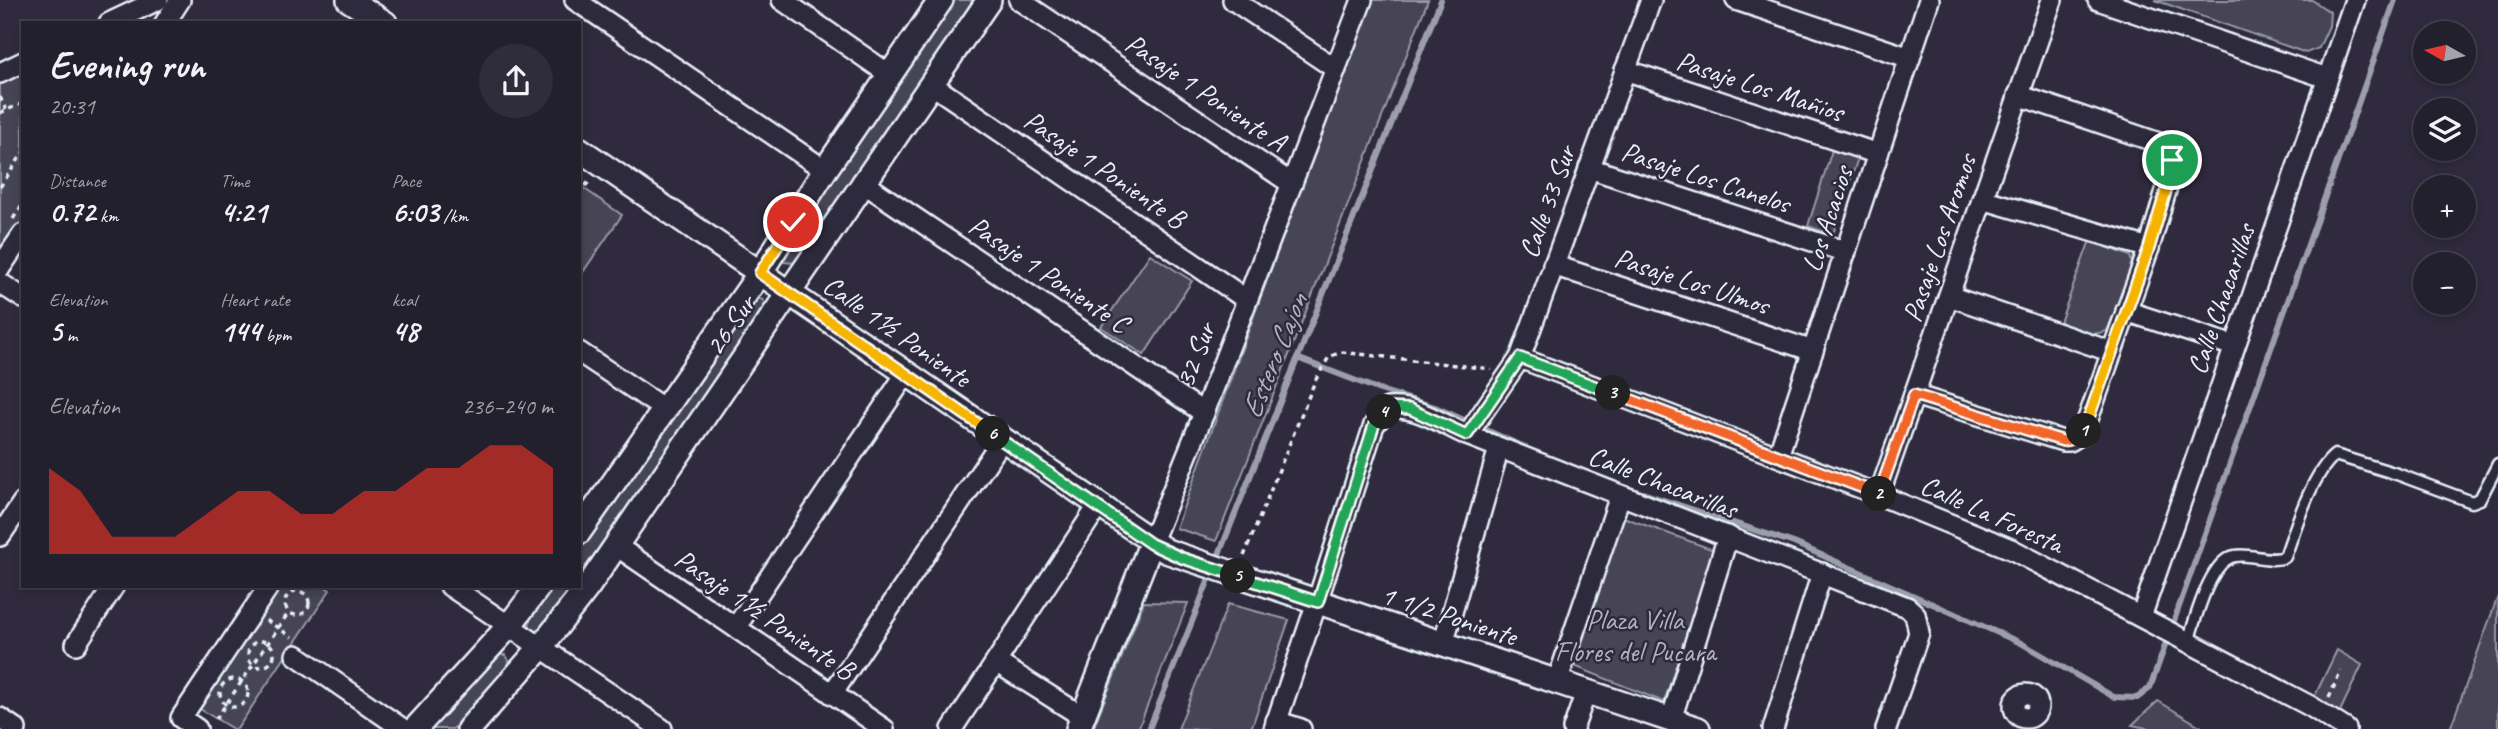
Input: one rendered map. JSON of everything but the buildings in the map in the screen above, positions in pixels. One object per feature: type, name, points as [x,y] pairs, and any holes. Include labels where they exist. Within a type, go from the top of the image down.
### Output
[{"type":"street","points":[[113,21],[158,0]]},
{"type":"street","points":[[166,21],[180,0]]},
{"type":"street","points":[[349,0],[382,21]]},
{"type":"street","points":[[575,0],[825,170]]},
{"type":"street","points":[[782,0],[890,75]]},
{"type":"street","name":"26 Sur","points":[[582,523],[760,273],[825,170],[941,0]]},
{"type":"street","name":"26 Sur","points":[[469,729],[541,647],[587,588],[862,182],[989,0]]},
{"type":"street","name":"Pasaje 1 Poniente A","points":[[1019,0],[1292,184]]},
{"type":"street","points":[[1233,0],[1336,69]]},
{"type":"street","name":"32 Sur","points":[[1081,723],[1205,413],[1362,0]]},
{"type":"street","name":"Calle 33 Sur","points":[[1467,435],[1515,364],[1651,0]]},
{"type":"street","points":[[1735,0],[1910,58]]},
{"type":"street","name":"Los Acacios","points":[[1778,456],[1930,0]]},
{"type":"street","name":"Pasaje Los Aromos","points":[[1879,495],[2052,0]]},
{"type":"street","points":[[2098,0],[2328,78]]},
{"type":"street","name":"Calle Chacarillas","points":[[2148,621],[2234,346],[2353,1]]},
{"type":"street","points":[[0,73],[21,63]]},
{"type":"street","name":"Pasaje Los Mañios","points":[[1625,70],[1878,154]]},
{"type":"street","name":"Pasaje 1 Poniente B","points":[[931,84],[1248,300]]},
{"type":"street","points":[[1914,395],[2063,441],[2070,441],[2083,433],[2149,248],[2171,174],[2172,160],[2169,152],[2162,144],[2152,139],[2018,95]]},
{"type":"street","name":"Calle 1½ Poniente","points":[[581,150],[1151,544],[1182,558],[1261,583]]},
{"type":"street","name":"Pasaje Los Canelos","points":[[1589,169],[1846,252]]},
{"type":"street","name":"Pasaje 1 Poniente C","points":[[862,182],[1205,413]]},
{"type":"street","points":[[1982,199],[2149,248]]},
{"type":"street","points":[[0,268],[21,237]]},
{"type":"street","name":"Pasaje Los Ulmos","points":[[1553,265],[1813,351]]},
{"type":"street","points":[[0,283],[21,297]]},
{"type":"street","points":[[1949,296],[2112,352]]},
{"type":"street","points":[[2126,312],[2234,346]]},
{"type":"street","points":[[581,353],[664,409]]},
{"type":"street","name":"Calle La Foresta","points":[[1515,364],[1778,456],[2011,549],[2323,713],[2346,729]]},
{"type":"street","points":[[736,627],[906,374]]},
{"type":"street","name":"Calle Chacarillas","points":[[1318,602],[1374,425],[1388,408],[1410,409],[1499,448],[1907,607],[1915,614],[1919,633],[1886,729]]},
{"type":"street","points":[[832,694],[1002,440]]},
{"type":"street","points":[[1443,644],[1499,448]]},
{"type":"street","points":[[1557,682],[1620,496]]},
{"type":"street","points":[[0,536],[21,505]]},
{"type":"street","points":[[952,729],[1098,506]]},
{"type":"street","points":[[1671,720],[1728,536]]},
{"type":"street","name":"Pasaje 1½ Poniente B","points":[[615,545],[884,729]]},
{"type":"street","points":[[1773,729],[1822,573]]},
{"type":"street","name":"1 1/2 Poniente","points":[[1261,583],[1698,729]]},
{"type":"street","points":[[76,644],[113,588]]},
{"type":"street","points":[[189,724],[268,588]]},
{"type":"street","points":[[453,588],[662,729]]},
{"type":"street","points":[[415,729],[509,626],[538,588]]},
{"type":"street","points":[[1301,729],[1275,725],[1318,602]]},
{"type":"street","points":[[296,648],[403,729]]},
{"type":"street","points":[[996,662],[1081,723]]},
{"type":"street","points":[[1573,729],[1586,692]]},
{"type":"street","points":[[0,718],[16,729]]},
{"type":"lane","points":[[2184,640],[2213,576],[2225,560],[2234,556],[2278,560],[2285,557],[2318,475],[2327,461],[2335,455],[2472,502],[2480,499],[2498,464]]},
{"type":"path","points":[[0,97],[6,110]]},
{"type":"path","points":[[0,113],[21,104]]},
{"type":"path","points":[[0,187],[21,156]]},
{"type":"path","points":[[1233,553],[1244,556],[1321,368],[1329,357],[1341,352],[1515,364]]},
{"type":"path","points":[[294,591],[304,593],[309,602],[306,611],[297,615],[289,612],[285,605],[287,595],[294,591]]},
{"type":"path","points":[[255,612],[278,628],[296,648]]},
{"type":"path","points":[[216,719],[289,612]]},
{"type":"path","points":[[259,640],[268,642],[275,651],[272,662],[265,667],[253,665],[248,655],[252,644],[259,640]]},
{"type":"path","points":[[2323,713],[2341,670]]},
{"type":"path","points":[[231,680],[242,681],[248,689],[246,701],[237,707],[226,704],[221,697],[222,686],[231,680]]},
{"type":"green space","points":[[950,0],[975,0],[799,261],[784,262],[782,251]]},
{"type":"green space","points":[[1370,0],[1428,0],[1216,541],[1176,528]]},
{"type":"green space","points":[[2155,0],[2312,0],[2330,12],[2329,26],[2319,48],[2306,53]]},
{"type":"green space","points":[[21,75],[21,227],[0,259],[0,84]]},
{"type":"green space","points":[[1833,147],[1852,153],[1857,161],[1834,231],[1825,232],[1808,226]]},
{"type":"green space","points":[[581,186],[622,215],[581,275]]},
{"type":"green space","points":[[2090,240],[2130,256],[2133,267],[2107,331],[2094,334],[2059,325]]},
{"type":"green space","points":[[1150,254],[1192,281],[1144,355],[1101,327]]},
{"type":"green space","points":[[752,299],[763,300],[766,306],[581,581],[581,547]]},
{"type":"green space","name":"Plaza Villa Flores del Pucara","points":[[1623,517],[1714,550],[1664,702],[1574,666]]},
{"type":"green space","points":[[271,588],[330,590],[237,729],[195,706]]},
{"type":"green space","points":[[551,588],[575,588],[537,634],[530,629],[529,617]]},
{"type":"green space","points":[[2498,596],[2498,729],[2450,729]]},
{"type":"green space","points":[[1144,602],[1188,603],[1138,729],[1093,729]]},
{"type":"green space","points":[[1228,604],[1289,620],[1251,729],[1178,729]]},
{"type":"green space","points":[[2337,650],[2362,665],[2335,722],[2310,706]]},
{"type":"green space","points":[[497,655],[506,655],[509,669],[453,729],[426,729]]},
{"type":"green space","points":[[2158,701],[2205,729],[2151,729],[2132,725]]},
{"type":"waterway","name":"Estero Cajon","points":[[1149,729],[1441,0]]},
{"type":"waterway","points":[[1624,487],[1794,543],[2021,643],[2114,697],[2137,698],[2150,688],[2395,0]]},
{"type":"waterway","points":[[1297,358],[1380,390],[1435,407],[1526,448]]},
{"type":"route","points":[[793,222],[760,273],[1151,544],[1182,558],[1318,602],[1374,425],[1381,415],[1388,408],[1410,409],[1467,435],[1520,358],[1879,495],[1914,395],[2063,441],[2077,438],[2083,433],[2149,248],[2171,174],[2172,160]]}]
